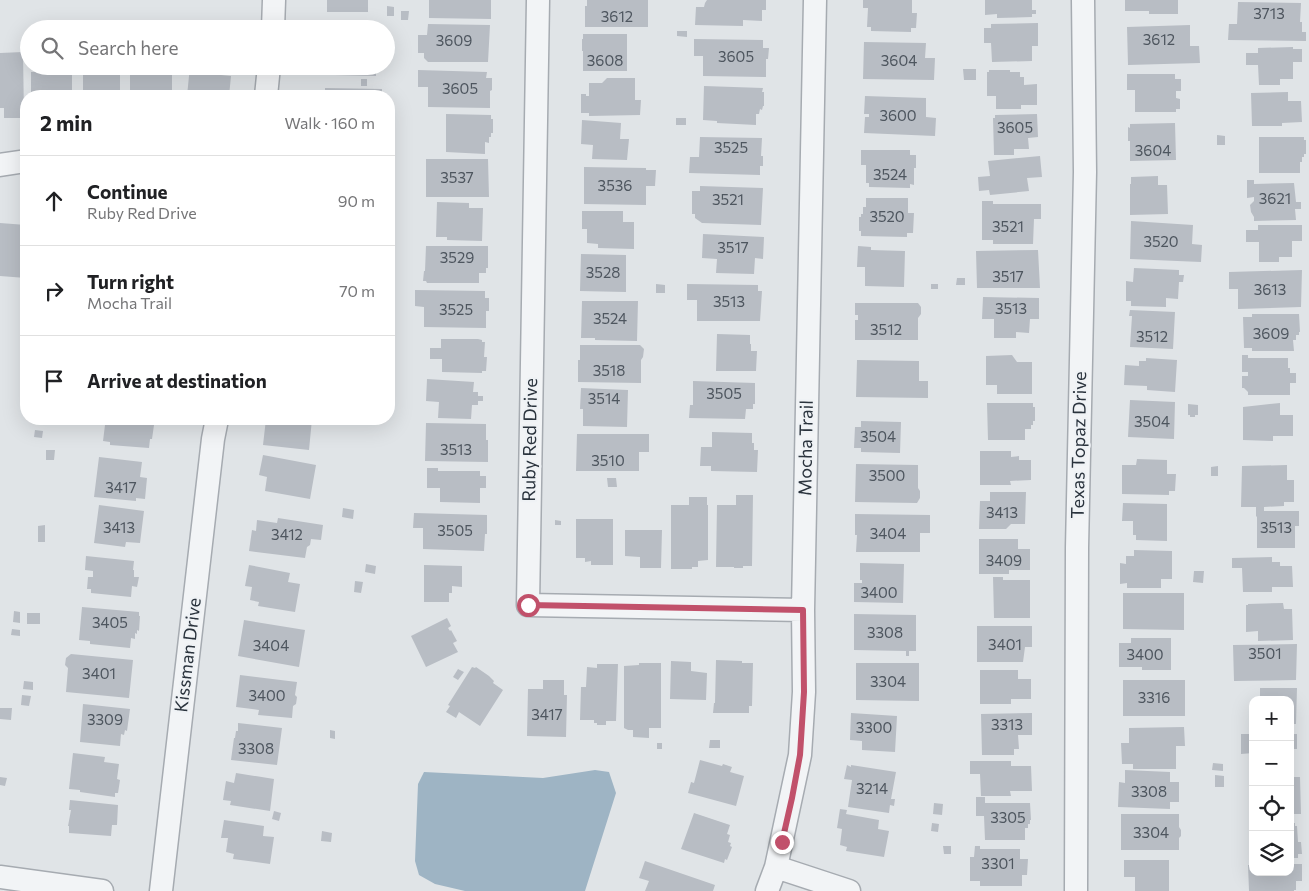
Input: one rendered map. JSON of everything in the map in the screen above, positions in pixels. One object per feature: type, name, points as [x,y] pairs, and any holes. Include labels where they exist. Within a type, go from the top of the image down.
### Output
[{"type":"street","points":[[273,20],[274,0]]},
{"type":"street","name":"Ruby Red Drive","points":[[538,0],[528,605],[803,610]]},
{"type":"street","name":"Mocha Trail","points":[[767,891],[776,867],[800,755],[804,692],[803,610],[815,0]]},
{"type":"street","name":"Texas Topaz Drive","points":[[1076,891],[1077,558],[1085,172],[1083,0]]},
{"type":"street","points":[[267,90],[268,75]]},
{"type":"street","points":[[0,165],[20,162]]},
{"type":"street","name":"Kissman Drive","points":[[161,891],[216,425]]},
{"type":"street","points":[[776,867],[848,891]]},
{"type":"street","points":[[0,878],[102,891]]},
{"type":"water","points":[[595,770],[609,772],[616,793],[585,891],[465,891],[435,884],[419,875],[415,861],[418,784],[424,772],[543,778]]},
{"type":"building","points":[[327,0],[368,0],[368,12],[327,12]]},
{"type":"building","points":[[429,0],[491,0],[491,19],[429,18]]},
{"type":"building","points":[[587,0],[648,0],[648,27],[585,27],[585,6],[587,6]]},
{"type":"building","points":[[707,0],[766,0],[766,10],[762,10],[762,21],[743,20],[743,26],[695,25],[696,7],[704,7]]},
{"type":"building","points":[[863,0],[912,0],[912,13],[917,13],[916,28],[911,28],[911,32],[871,31],[871,27],[867,27],[868,8],[863,8]]},
{"type":"building","points":[[985,0],[1032,0],[1032,10],[1036,10],[1036,14],[1032,14],[1032,17],[997,18],[997,14],[985,15]]},
{"type":"building","points":[[1125,0],[1178,0],[1178,14],[1149,14],[1149,11],[1125,11]]},
{"type":"building","points":[[1238,2],[1301,3],[1300,22],[1302,22],[1302,32],[1306,32],[1306,41],[1228,40],[1229,24],[1237,24]]},
{"type":"building","points":[[387,6],[394,7],[394,16],[387,16]]},
{"type":"building","points":[[401,11],[409,11],[408,20],[401,20]]},
{"type":"building","points":[[1038,23],[1038,46],[1032,46],[1032,61],[992,62],[991,43],[984,43],[984,28],[991,28],[991,24]]},
{"type":"building","points":[[428,24],[490,25],[488,62],[428,62],[424,58],[424,53],[418,53],[418,35],[427,35]]},
{"type":"building","points":[[1190,25],[1190,46],[1199,46],[1200,63],[1128,65],[1127,27]]},
{"type":"building","points":[[677,31],[687,31],[687,37],[677,36]]},
{"type":"building","points":[[583,34],[627,34],[627,71],[583,71]]},
{"type":"building","points":[[694,39],[763,40],[763,48],[769,48],[768,59],[766,59],[766,77],[703,76],[703,56],[694,56]]},
{"type":"building","points":[[864,42],[926,43],[925,58],[935,58],[934,80],[863,79]]},
{"type":"building","points":[[1293,47],[1293,49],[1302,49],[1302,62],[1293,62],[1293,79],[1280,79],[1280,85],[1259,85],[1258,65],[1246,65],[1246,53],[1258,53],[1258,48]]},
{"type":"building","points":[[20,52],[20,75],[23,75],[24,90],[20,90],[20,118],[4,118],[4,108],[0,108],[0,53]]},
{"type":"building","points":[[963,69],[976,69],[976,80],[964,80]]},
{"type":"building","points":[[418,70],[487,72],[486,78],[492,78],[490,108],[428,107],[428,87],[418,87]]},
{"type":"building","points":[[989,70],[1020,72],[1020,77],[1024,77],[1024,85],[1037,84],[1037,105],[1021,105],[1021,109],[996,109],[996,96],[987,96],[987,72]]},
{"type":"building","points":[[1127,74],[1175,74],[1175,79],[1181,79],[1181,91],[1176,91],[1176,98],[1180,99],[1180,109],[1176,109],[1176,112],[1135,112],[1135,90],[1127,90]]},
{"type":"building","points":[[31,75],[72,75],[72,90],[31,90]]},
{"type":"building","points":[[83,75],[120,75],[120,90],[83,90]]},
{"type":"building","points":[[130,75],[172,75],[172,90],[130,90]]},
{"type":"building","points":[[189,75],[231,76],[230,90],[188,90]]},
{"type":"building","points":[[335,75],[376,75],[376,76]]},
{"type":"building","points":[[607,78],[635,78],[635,100],[641,100],[640,115],[589,116],[589,113],[581,113],[581,94],[589,96],[589,83],[602,83]]},
{"type":"building","points":[[361,79],[367,79],[367,86],[361,86]]},
{"type":"building","points":[[704,86],[763,88],[764,106],[762,110],[760,109],[759,114],[756,114],[756,125],[717,123],[717,121],[703,120]]},
{"type":"building","points":[[325,88],[382,89],[382,90],[325,90]]},
{"type":"building","points":[[1288,92],[1288,101],[1301,101],[1302,122],[1282,123],[1282,126],[1252,126],[1251,93]]},
{"type":"building","points":[[865,96],[926,98],[926,117],[936,118],[935,136],[864,133],[865,117],[869,117],[869,114],[864,114]]},
{"type":"building","points":[[446,114],[491,115],[491,119],[493,119],[493,133],[489,137],[489,143],[485,142],[485,154],[446,152]]},
{"type":"building","points":[[1037,114],[1038,137],[1028,138],[1029,149],[1014,149],[1014,155],[994,155],[993,118],[995,118],[995,115]]},
{"type":"building","points":[[676,118],[686,118],[686,125],[676,125]]},
{"type":"building","points":[[582,120],[621,123],[620,139],[629,139],[627,160],[592,159],[593,145],[581,144]]},
{"type":"building","points":[[1175,123],[1176,160],[1130,161],[1128,127],[1130,128],[1130,124]]},
{"type":"building","points":[[1217,135],[1225,136],[1225,145],[1217,145]]},
{"type":"building","points":[[700,137],[762,138],[761,156],[763,156],[763,166],[760,166],[760,175],[689,173],[690,157],[699,157]]},
{"type":"building","points":[[1259,137],[1304,137],[1304,140],[1306,140],[1306,154],[1302,157],[1302,162],[1300,162],[1300,173],[1259,173]]},
{"type":"building","points":[[861,150],[910,150],[910,155],[916,155],[914,185],[910,184],[910,188],[869,187],[869,183],[866,183],[866,165],[861,165]]},
{"type":"building","points":[[1040,156],[1042,177],[1027,178],[1029,191],[990,195],[989,190],[979,191],[978,177],[990,176],[988,161]]},
{"type":"building","points":[[426,159],[488,159],[489,197],[426,197]]},
{"type":"building","points":[[584,167],[646,168],[646,170],[656,170],[655,186],[646,186],[646,205],[584,204]]},
{"type":"building","points":[[1158,176],[1158,185],[1167,185],[1168,214],[1130,215],[1131,177]]},
{"type":"building","points":[[1247,180],[1254,180],[1254,184],[1294,183],[1296,202],[1301,202],[1301,209],[1295,209],[1296,220],[1254,221],[1250,205],[1254,201],[1254,197],[1247,198]]},
{"type":"building","points":[[700,186],[763,188],[761,225],[702,223],[695,218],[695,214],[692,214],[692,191],[700,191]]},
{"type":"building","points":[[866,198],[908,198],[908,213],[914,213],[913,233],[907,233],[907,237],[861,236],[859,217],[863,214],[863,207],[866,207]]},
{"type":"building","points":[[982,201],[993,201],[993,204],[1041,204],[1041,219],[1034,219],[1033,244],[993,244],[993,240],[982,240]]},
{"type":"building","points":[[437,202],[469,203],[469,208],[483,208],[482,241],[447,240],[447,237],[436,237]]},
{"type":"building","points":[[582,211],[623,211],[623,222],[634,222],[634,249],[598,248],[598,244],[587,243],[587,229],[582,229]]},
{"type":"building","points":[[1131,221],[1193,225],[1192,244],[1202,245],[1201,262],[1130,259]]},
{"type":"building","points":[[0,223],[20,225],[20,278],[0,276]]},
{"type":"building","points":[[1258,225],[1302,225],[1302,241],[1292,241],[1292,257],[1279,257],[1279,262],[1259,262],[1259,242],[1246,242],[1246,230],[1258,230]]},
{"type":"building","points":[[703,234],[764,237],[763,259],[755,258],[754,274],[716,273],[717,259],[702,258]]},
{"type":"building","points":[[426,246],[488,246],[488,268],[486,268],[486,273],[479,273],[479,283],[427,283],[423,281]]},
{"type":"building","points":[[858,246],[871,247],[871,250],[905,251],[904,287],[865,286],[865,267],[857,267]]},
{"type":"building","points":[[1038,250],[1040,288],[977,288],[976,251]]},
{"type":"building","points":[[581,254],[626,255],[626,292],[580,291]]},
{"type":"building","points":[[1134,268],[1179,270],[1179,275],[1184,275],[1183,282],[1179,282],[1178,299],[1166,298],[1166,307],[1131,306],[1131,301],[1126,301],[1126,281],[1133,282]]},
{"type":"building","points":[[1302,270],[1301,307],[1238,309],[1238,289],[1229,289],[1229,272]]},
{"type":"building","points":[[957,278],[965,278],[965,285],[956,285]]},
{"type":"building","points":[[656,284],[665,285],[665,293],[656,293]]},
{"type":"building","points":[[687,284],[758,285],[758,291],[762,291],[760,321],[697,321],[697,300],[687,300]]},
{"type":"building","points":[[931,284],[938,284],[938,289],[931,289]]},
{"type":"building","points":[[415,290],[485,291],[485,298],[489,298],[489,311],[486,311],[486,328],[424,327],[424,307],[415,306]]},
{"type":"building","points":[[983,297],[1039,298],[1039,319],[1030,319],[1029,333],[1016,332],[1016,338],[994,338],[994,319],[982,319]]},
{"type":"building","points":[[582,301],[638,301],[637,341],[581,338]]},
{"type":"building","points":[[855,303],[918,303],[921,307],[921,314],[918,318],[918,340],[855,340],[855,320],[858,320],[858,315],[855,315]]},
{"type":"building","points":[[1130,310],[1175,312],[1173,349],[1130,347],[1132,316],[1129,316]]},
{"type":"building","points":[[1252,314],[1299,314],[1300,332],[1299,335],[1296,335],[1296,340],[1293,340],[1294,351],[1252,351],[1252,348],[1244,348],[1243,317],[1252,317]]},
{"type":"building","points":[[717,334],[750,335],[751,351],[757,351],[756,371],[716,371]]},
{"type":"building","points":[[441,339],[478,339],[485,342],[484,357],[487,357],[486,371],[482,371],[482,373],[442,372],[442,359],[430,359],[430,348],[441,348]]},
{"type":"building","points":[[580,345],[640,345],[644,349],[641,360],[641,383],[578,382]]},
{"type":"building","points":[[1012,355],[1017,362],[1032,362],[1032,394],[997,394],[997,385],[986,385],[986,356]]},
{"type":"building","points":[[1242,355],[1248,355],[1248,358],[1288,358],[1290,373],[1296,373],[1296,383],[1290,383],[1290,395],[1248,395],[1248,392],[1242,388],[1242,376],[1248,376],[1248,372],[1242,372]]},
{"type":"building","points":[[1146,358],[1177,360],[1175,392],[1147,390],[1147,386],[1124,385],[1125,365],[1139,366],[1139,361],[1146,361]]},
{"type":"building","points":[[857,360],[919,361],[919,381],[928,381],[928,398],[856,397]]},
{"type":"building","points":[[427,379],[474,382],[473,392],[478,392],[478,396],[483,396],[483,401],[478,401],[478,405],[472,405],[471,419],[438,418],[439,402],[426,401]]},
{"type":"building","points":[[693,381],[755,383],[755,404],[753,404],[753,409],[746,409],[745,419],[689,418],[690,405],[693,405]]},
{"type":"building","points":[[581,388],[628,390],[627,427],[583,426],[583,409],[580,409]]},
{"type":"building","points":[[1130,400],[1175,402],[1174,439],[1128,437]]},
{"type":"building","points":[[987,403],[1033,403],[1033,407],[1035,407],[1035,421],[1031,425],[1031,429],[1025,429],[1025,440],[988,440]]},
{"type":"building","points":[[1280,403],[1280,415],[1293,415],[1293,436],[1273,436],[1273,441],[1243,440],[1243,407]]},
{"type":"building","points":[[1188,404],[1198,405],[1198,415],[1190,417],[1188,415]]},
{"type":"building","points":[[861,421],[901,422],[900,453],[861,452],[861,448],[854,448],[855,427],[861,427]]},
{"type":"building","points":[[426,423],[486,424],[488,462],[425,461]]},
{"type":"building","points":[[105,425],[154,425],[149,448],[110,445],[110,442],[103,441]]},
{"type":"building","points":[[265,425],[311,425],[309,450],[263,445]]},
{"type":"building","points":[[35,430],[43,431],[42,438],[34,437]]},
{"type":"building","points":[[712,432],[752,433],[754,450],[758,450],[757,472],[711,471],[711,466],[700,466],[701,447],[712,447]]},
{"type":"building","points":[[577,434],[649,434],[649,452],[639,452],[639,471],[576,471]]},
{"type":"building","points":[[46,450],[55,450],[54,460],[46,460]]},
{"type":"building","points":[[980,451],[1011,451],[1011,457],[1019,456],[1019,460],[1031,460],[1031,480],[1010,481],[1011,485],[980,485]]},
{"type":"building","points":[[263,455],[316,465],[310,499],[265,491],[267,477],[259,475]]},
{"type":"building","points":[[99,457],[142,462],[140,477],[147,478],[145,499],[136,498],[136,501],[94,497]]},
{"type":"building","points":[[1137,459],[1167,460],[1167,474],[1176,474],[1175,491],[1169,491],[1169,495],[1122,494],[1122,465],[1136,465]]},
{"type":"building","points":[[856,464],[918,465],[920,498],[917,503],[855,502]]},
{"type":"building","points":[[1287,465],[1287,480],[1294,480],[1294,502],[1284,502],[1284,506],[1264,507],[1264,511],[1299,511],[1299,526],[1295,526],[1295,548],[1257,548],[1256,507],[1241,507],[1242,466]]},
{"type":"building","points":[[1218,466],[1218,476],[1211,476],[1211,467]]},
{"type":"building","points":[[427,468],[438,468],[438,471],[480,471],[480,476],[486,476],[486,488],[480,488],[480,503],[440,502],[440,488],[427,488]]},
{"type":"building","points":[[607,478],[616,478],[617,487],[608,487]]},
{"type":"building","points":[[990,492],[1026,492],[1025,524],[1011,524],[1006,529],[979,529],[980,501],[990,501]]},
{"type":"building","points":[[736,495],[753,495],[752,566],[743,566],[743,568],[716,567],[717,505],[736,505]]},
{"type":"building","points":[[689,497],[707,497],[708,560],[698,561],[698,567],[692,567],[692,569],[671,569],[671,505],[689,505]]},
{"type":"building","points":[[1123,503],[1167,504],[1167,541],[1136,540],[1136,535],[1133,535],[1133,521],[1122,521]]},
{"type":"building","points":[[99,505],[144,511],[140,543],[126,542],[125,547],[94,543]]},
{"type":"building","points":[[343,508],[354,510],[353,519],[342,517]]},
{"type":"building","points":[[414,513],[487,515],[487,534],[485,534],[484,551],[423,549],[423,528],[413,528]]},
{"type":"building","points":[[855,514],[930,515],[930,533],[920,533],[920,552],[856,552]]},
{"type":"building","points":[[278,518],[323,525],[321,540],[311,539],[305,558],[249,551],[252,530],[256,531],[257,520],[277,523]]},
{"type":"building","points":[[576,519],[613,519],[613,565],[591,565],[591,561],[585,562],[585,558],[576,558]]},
{"type":"building","points":[[555,520],[561,521],[561,525],[555,525]]},
{"type":"building","points":[[45,525],[45,542],[38,542],[38,526]]},
{"type":"building","points":[[625,530],[662,530],[661,568],[640,568],[640,557],[625,556]]},
{"type":"building","points":[[979,539],[1018,539],[1018,549],[1030,549],[1030,570],[1009,570],[1009,574],[979,574]]},
{"type":"building","points":[[1134,550],[1172,551],[1172,579],[1161,579],[1161,588],[1127,588],[1127,583],[1120,584],[1120,563],[1126,564],[1126,556],[1134,556]]},
{"type":"building","points":[[86,556],[134,561],[134,577],[139,577],[137,587],[132,586],[131,597],[91,593],[91,589],[87,589],[88,577],[93,577],[93,571],[85,570]]},
{"type":"building","points":[[1272,557],[1272,562],[1280,562],[1280,566],[1292,566],[1293,587],[1272,587],[1272,592],[1243,592],[1242,568],[1232,568],[1232,558]]},
{"type":"building","points":[[860,563],[904,564],[903,603],[854,602],[854,583],[862,583],[862,580],[860,580]]},
{"type":"building","points":[[366,564],[376,566],[375,574],[365,572]]},
{"type":"building","points":[[249,565],[290,573],[288,582],[300,584],[295,612],[258,606],[259,602],[250,600],[252,587],[245,586]]},
{"type":"building","points":[[424,565],[462,566],[462,587],[452,586],[452,593],[449,593],[449,602],[424,602]]},
{"type":"building","points":[[1194,571],[1204,571],[1203,583],[1193,582]]},
{"type":"building","points":[[993,577],[1003,577],[1003,580],[1030,580],[1030,618],[994,618]]},
{"type":"building","points":[[355,581],[363,582],[361,593],[354,592]]},
{"type":"building","points":[[1123,593],[1184,593],[1184,630],[1123,629]]},
{"type":"building","points":[[1283,603],[1284,609],[1292,609],[1293,640],[1258,641],[1258,631],[1246,632],[1246,605]]},
{"type":"building","points":[[82,607],[139,612],[139,631],[137,630],[137,634],[135,633],[135,639],[131,638],[130,648],[90,644],[90,641],[79,640]]},
{"type":"building","points":[[14,611],[20,612],[20,623],[13,622]]},
{"type":"building","points":[[27,613],[40,613],[40,624],[27,624]]},
{"type":"building","points":[[854,614],[916,615],[916,651],[909,651],[909,656],[906,656],[906,651],[854,650]]},
{"type":"building","points":[[447,618],[451,626],[448,628],[457,641],[453,643],[458,652],[426,667],[411,636]]},
{"type":"building","points":[[244,620],[305,630],[299,667],[238,656]]},
{"type":"building","points":[[977,626],[1032,626],[1032,647],[1025,647],[1023,662],[977,662]]},
{"type":"building","points":[[12,629],[20,630],[20,636],[11,635]]},
{"type":"building","points":[[1131,638],[1171,638],[1171,670],[1142,670],[1142,667],[1119,667],[1119,643],[1131,643]]},
{"type":"building","points":[[1297,644],[1296,680],[1234,681],[1233,645]]},
{"type":"building","points":[[71,654],[133,660],[129,698],[66,692],[68,668],[65,665],[66,658]]},
{"type":"building","points":[[716,660],[753,663],[752,706],[749,706],[749,713],[713,713]]},
{"type":"building","points":[[671,661],[691,662],[691,671],[707,673],[706,700],[670,699]]},
{"type":"building","points":[[639,663],[661,663],[661,728],[649,728],[649,738],[633,737],[633,730],[624,728],[624,666],[639,665]]},
{"type":"building","points":[[856,663],[919,663],[919,701],[856,700]]},
{"type":"building","points":[[597,664],[618,664],[616,721],[606,721],[606,725],[597,725],[597,723],[594,723],[594,720],[580,720],[581,687],[586,687],[587,667],[597,668]]},
{"type":"building","points":[[472,667],[476,667],[489,676],[494,681],[493,683],[503,690],[480,726],[459,712],[456,718],[446,712],[450,706],[448,705]]},
{"type":"building","points":[[458,669],[464,672],[458,680],[453,677]]},
{"type":"building","points":[[980,670],[1018,670],[1018,679],[1031,679],[1031,699],[1011,699],[1011,704],[980,704]]},
{"type":"building","points":[[240,675],[297,682],[295,695],[297,697],[296,704],[293,706],[292,718],[258,715],[259,710],[236,707]]},
{"type":"building","points":[[543,680],[564,680],[564,695],[567,695],[566,737],[527,736],[528,689],[543,689]]},
{"type":"building","points":[[1123,680],[1185,680],[1185,716],[1123,716]]},
{"type":"building","points":[[24,681],[33,682],[33,690],[23,689]]},
{"type":"building","points":[[1260,688],[1297,688],[1296,724],[1294,724],[1294,696],[1260,696]]},
{"type":"building","points":[[22,695],[31,696],[29,706],[21,705]]},
{"type":"building","points":[[83,704],[130,709],[127,731],[125,730],[124,735],[121,734],[120,746],[80,742]]},
{"type":"building","points":[[0,708],[12,708],[11,720],[0,719]]},
{"type":"building","points":[[851,713],[897,716],[895,752],[862,750],[862,741],[850,740]]},
{"type":"building","points":[[1032,713],[1032,735],[1018,735],[1019,749],[1014,749],[1014,755],[982,755],[981,714]]},
{"type":"building","points":[[238,723],[282,728],[277,765],[231,760]]},
{"type":"building","points":[[1184,727],[1185,746],[1176,746],[1176,769],[1133,769],[1133,764],[1122,764],[1121,743],[1129,743],[1129,728]]},
{"type":"building","points":[[330,730],[335,731],[335,739],[330,738]]},
{"type":"building","points":[[1241,734],[1249,734],[1249,753],[1241,754]]},
{"type":"building","points":[[1294,734],[1297,734],[1297,749],[1294,749]]},
{"type":"building","points":[[710,740],[720,740],[720,748],[709,748]]},
{"type":"building","points":[[657,743],[662,743],[662,749],[657,749]]},
{"type":"building","points":[[73,753],[105,757],[104,762],[119,764],[117,779],[120,780],[118,793],[115,793],[115,797],[69,789]]},
{"type":"building","points":[[700,760],[732,767],[730,772],[744,776],[736,806],[688,793],[691,782],[694,783]]},
{"type":"building","points":[[970,761],[1011,761],[1011,766],[1031,766],[1032,791],[1010,791],[1011,796],[981,796],[980,774],[970,774]]},
{"type":"building","points":[[1213,763],[1223,764],[1223,771],[1212,770]]},
{"type":"building","points":[[847,765],[896,772],[891,799],[895,799],[894,806],[890,805],[889,813],[848,807],[852,780],[844,779]]},
{"type":"building","points":[[1125,770],[1170,772],[1170,782],[1179,782],[1179,802],[1170,802],[1170,809],[1118,807],[1119,782],[1125,783]]},
{"type":"building","points":[[236,773],[274,779],[270,811],[230,805],[231,801],[223,800],[226,781],[234,783]]},
{"type":"building","points":[[1215,775],[1224,776],[1224,787],[1215,787]]},
{"type":"building","points":[[0,777],[7,778],[5,786],[0,785]]},
{"type":"building","points":[[1294,777],[1300,777],[1301,814],[1294,814]]},
{"type":"building","points":[[976,797],[985,797],[985,803],[1030,803],[1031,820],[1028,828],[1025,828],[1025,840],[985,840],[984,816],[976,816]]},
{"type":"building","points":[[70,800],[118,805],[117,825],[112,825],[111,836],[69,833]]},
{"type":"building","points":[[934,803],[943,804],[942,815],[933,814]]},
{"type":"building","points":[[840,809],[847,810],[846,814],[879,820],[878,829],[889,831],[884,857],[846,851],[847,847],[840,845],[842,829],[837,828]]},
{"type":"building","points":[[274,811],[281,813],[279,821],[272,819]]},
{"type":"building","points":[[694,813],[730,825],[727,834],[730,835],[728,842],[731,843],[730,846],[732,847],[724,863],[681,849]]},
{"type":"building","points":[[1121,814],[1179,814],[1181,836],[1179,838],[1179,850],[1121,850]]},
{"type":"building","points":[[224,820],[264,826],[263,836],[274,837],[270,864],[233,859],[234,854],[226,852],[228,838],[221,838]]},
{"type":"building","points":[[932,823],[939,824],[938,832],[931,831]]},
{"type":"building","points":[[1294,823],[1297,826],[1298,842],[1301,842],[1302,854],[1298,854],[1298,858],[1294,858]]},
{"type":"building","points":[[322,831],[332,833],[331,842],[321,841]]},
{"type":"building","points":[[943,846],[951,846],[951,854],[944,854]]},
{"type":"building","points":[[975,846],[980,846],[980,849],[1020,849],[1020,859],[1028,859],[1027,875],[1022,875],[1022,886],[980,886],[980,881],[970,881],[970,857],[974,857]]},
{"type":"building","points":[[1124,860],[1169,860],[1169,891],[1135,891],[1135,877],[1124,877]]},
{"type":"building","points":[[645,861],[715,885],[713,891],[645,891],[649,881],[639,878]]},
{"type":"building","points":[[1294,864],[1302,864],[1302,881],[1296,881],[1296,890],[1294,891],[1249,891],[1248,865],[1249,876],[1294,876]]},
{"type":"route","points":[[528,605],[803,610],[804,692],[800,755],[782,842]]}]
